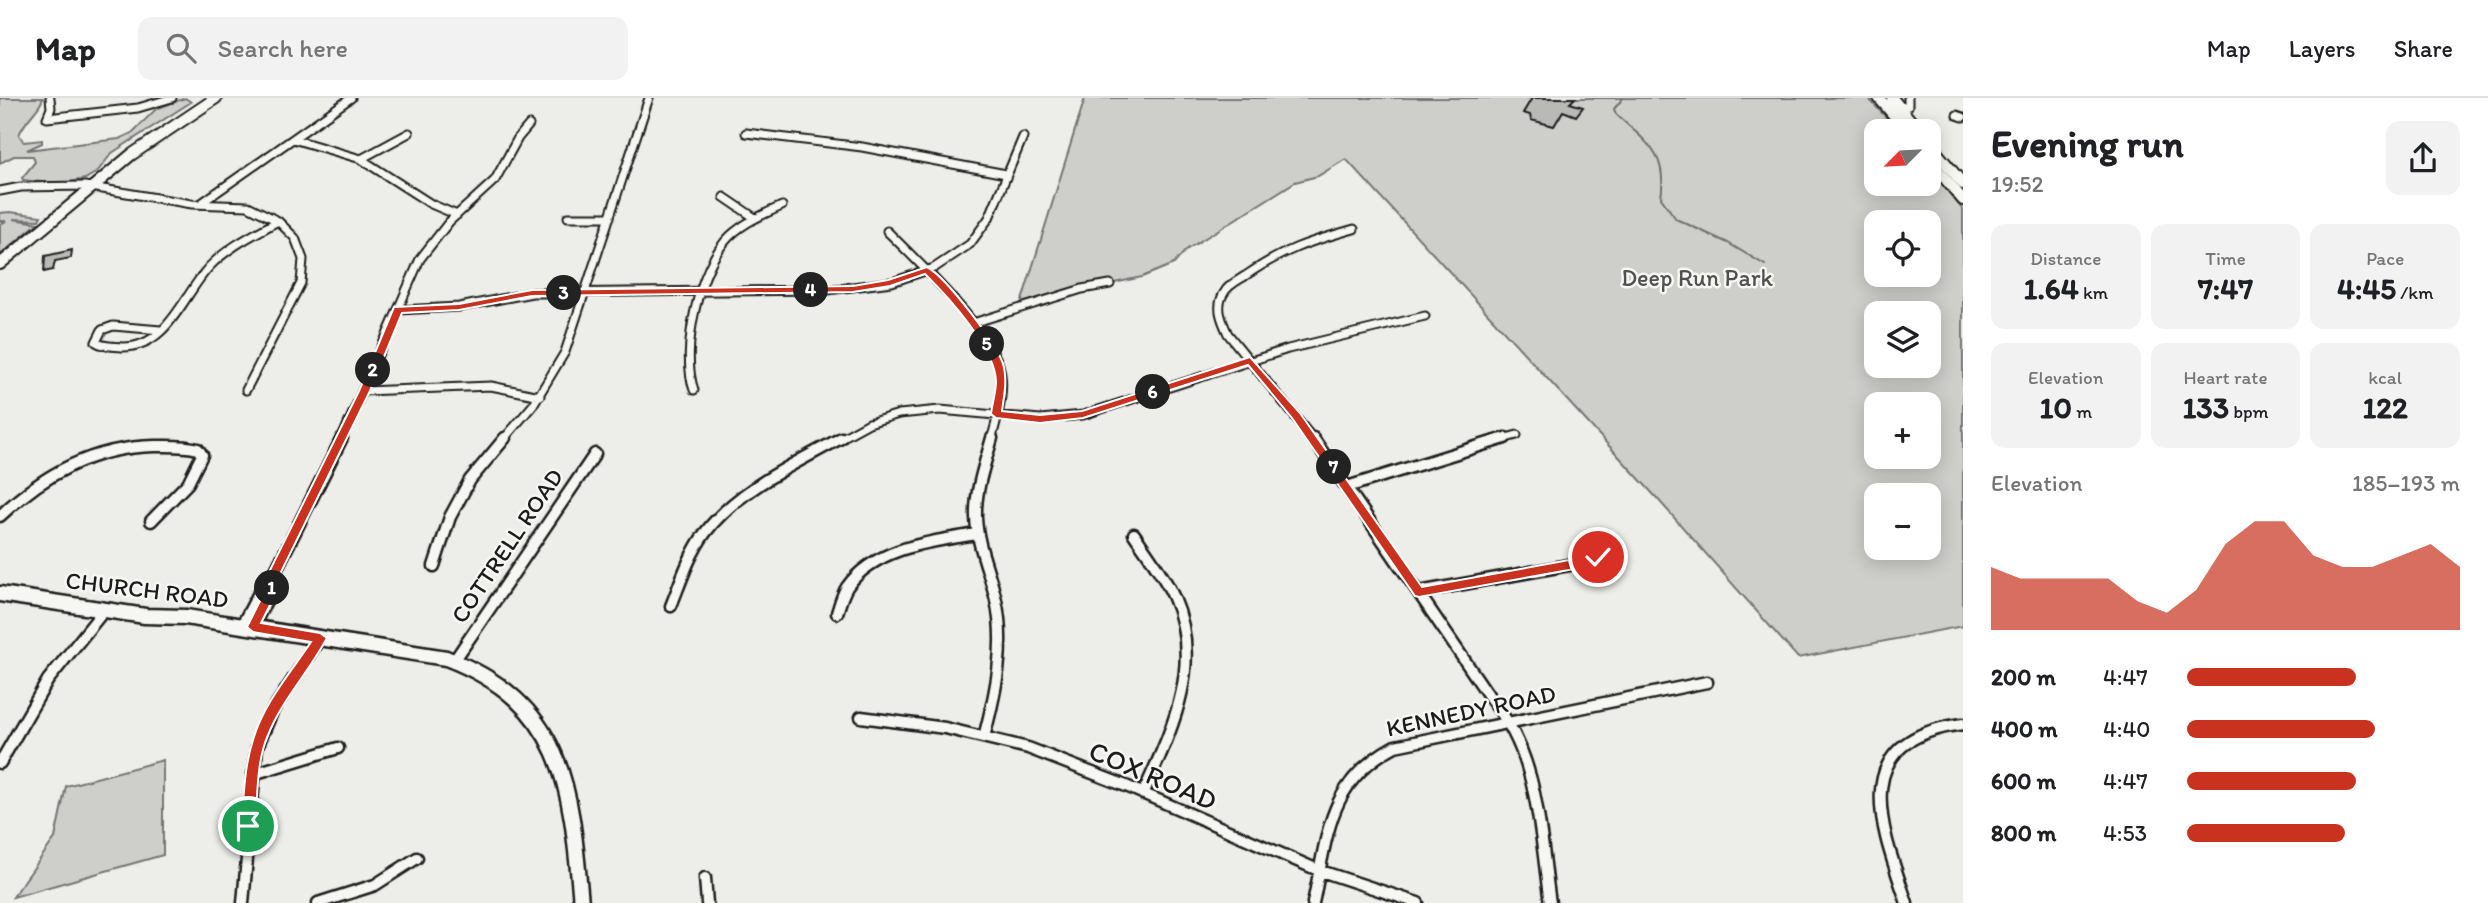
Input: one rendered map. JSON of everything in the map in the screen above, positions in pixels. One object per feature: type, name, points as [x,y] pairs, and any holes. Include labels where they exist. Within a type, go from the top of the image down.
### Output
[{"type":"main road","points":[[0,264],[89,186],[153,137],[216,98]]},
{"type":"main road","points":[[1879,98],[1896,119]]},
{"type":"main road","points":[[1892,98],[1909,119]]},
{"type":"main road","points":[[1941,158],[1963,184]]},
{"type":"main road","points":[[1941,174],[1963,201]]},
{"type":"main road","name":"CHURCH ROAD","points":[[0,594],[145,616],[186,617],[248,626],[454,661],[497,683],[515,696],[541,728],[559,769],[572,821],[581,903]]},
{"type":"street","points":[[50,98],[51,108],[47,118],[138,108],[172,98]]},
{"type":"street","points":[[200,204],[351,98]]},
{"type":"street","points":[[434,566],[450,517],[470,480],[540,396],[565,352],[649,98]]},
{"type":"street","points":[[1899,107],[1908,106],[1908,98]]},
{"type":"street","points":[[248,626],[272,589],[275,572],[364,391],[424,251],[499,174],[528,125]]},
{"type":"street","points":[[361,159],[409,133]]},
{"type":"street","points":[[746,133],[862,147],[948,166],[1006,174]]},
{"type":"street","points":[[398,310],[459,307],[519,294],[853,289],[890,283],[927,270],[958,253],[977,235],[990,214],[1023,137]]},
{"type":"street","points":[[293,139],[361,159],[431,204],[457,215]]},
{"type":"street","points":[[0,191],[14,187],[89,186],[200,204],[253,207],[276,222],[300,244],[305,258],[305,269],[301,283],[246,390]]},
{"type":"street","points":[[724,197],[755,218]]},
{"type":"street","points":[[694,390],[688,374],[687,354],[705,272],[718,249],[755,218],[782,206]]},
{"type":"street","points":[[568,217],[610,217]]},
{"type":"street","points":[[161,330],[113,326],[102,330],[96,342],[100,345],[141,345],[161,330],[212,264],[238,243],[276,222]]},
{"type":"street","points":[[1354,229],[1287,249],[1228,287],[1219,304],[1219,315],[1228,334],[1296,415],[1347,486],[1493,702],[1510,722],[1532,781],[1549,903]]},
{"type":"street","points":[[887,231],[961,305],[1000,369],[1000,396],[977,494],[977,534],[996,598],[1001,629],[998,679],[984,737]]},
{"type":"street","points":[[973,323],[1082,289],[1110,284]]},
{"type":"street","points":[[671,606],[691,556],[705,533],[736,500],[849,432],[884,418],[940,410],[1040,419],[1083,415],[1288,349],[1425,316]]},
{"type":"street","points":[[364,391],[491,386],[540,396]]},
{"type":"street","points":[[1347,486],[1389,476],[1462,450],[1517,435]]},
{"type":"street","points":[[0,516],[25,492],[51,474],[99,453],[135,445],[198,449],[201,459],[189,478],[172,503],[150,521]]},
{"type":"street","name":"COTTRELL ROAD","points":[[454,661],[595,454]]},
{"type":"street","points":[[837,613],[849,584],[884,558],[930,542],[977,534]]},
{"type":"street","points":[[1135,534],[1175,600],[1183,622],[1188,656],[1182,701],[1143,794]]},
{"type":"street","points":[[1419,592],[1580,563],[1598,557],[1610,546]]},
{"type":"street","points":[[0,764],[48,680],[105,610]]},
{"type":"street","points":[[243,903],[257,747],[273,710],[320,638]]},
{"type":"street","name":"KENNEDY ROAD","points":[[1313,903],[1339,797],[1353,773],[1363,763],[1395,746],[1707,682]]},
{"type":"street","name":"COX ROAD","points":[[861,717],[948,729],[1065,761],[1321,871],[1418,903]]},
{"type":"street","points":[[1908,903],[1881,821],[1880,793],[1884,774],[1892,756],[1903,743],[1932,729],[1963,724]]},
{"type":"street","points":[[253,774],[338,748]]},
{"type":"street","points":[[318,903],[375,885],[417,858]]},
{"type":"street","points":[[705,878],[707,903]]},
{"type":"green space","points":[[0,98],[43,98],[19,135],[24,142],[42,140],[42,143],[27,150],[119,139],[132,133],[156,109],[185,98],[191,102],[112,153],[97,172],[85,179],[60,184],[23,180],[35,162],[33,156],[14,156],[0,163]]},
{"type":"green space","name":"Deep Run Park","points":[[1085,98],[1868,98],[1888,119],[1864,119],[1864,196],[1941,196],[1941,183],[1963,210],[1963,626],[1798,658],[1655,496],[1346,159],[1318,176],[1295,182],[1186,250],[1174,264],[1142,277],[1049,297],[1020,307]]},
{"type":"green space","points":[[0,213],[41,216],[39,220],[13,219],[38,223],[0,255],[0,224],[6,221],[0,221]]},
{"type":"green space","points":[[163,760],[163,855],[13,897],[55,838],[66,786]]},
{"type":"building","points":[[1532,98],[1575,98],[1570,103],[1583,107],[1576,116],[1563,111],[1554,126],[1531,120],[1530,115],[1523,113]]},
{"type":"building","points":[[72,250],[71,258],[55,261],[53,270],[44,272],[45,256]]},
{"type":"waterway","points":[[1623,98],[1614,109],[1616,114],[1645,141],[1658,159],[1662,182],[1661,198],[1676,219],[1728,243],[1765,265]]},
{"type":"route","points":[[248,826],[254,760],[260,737],[273,710],[320,638],[253,627],[272,589],[275,572],[349,424],[398,310],[459,307],[532,293],[853,289],[890,283],[927,270],[961,305],[998,363],[1001,382],[996,414],[1040,419],[1083,415],[1250,361],[1296,415],[1419,592],[1580,563],[1598,557]]}]
